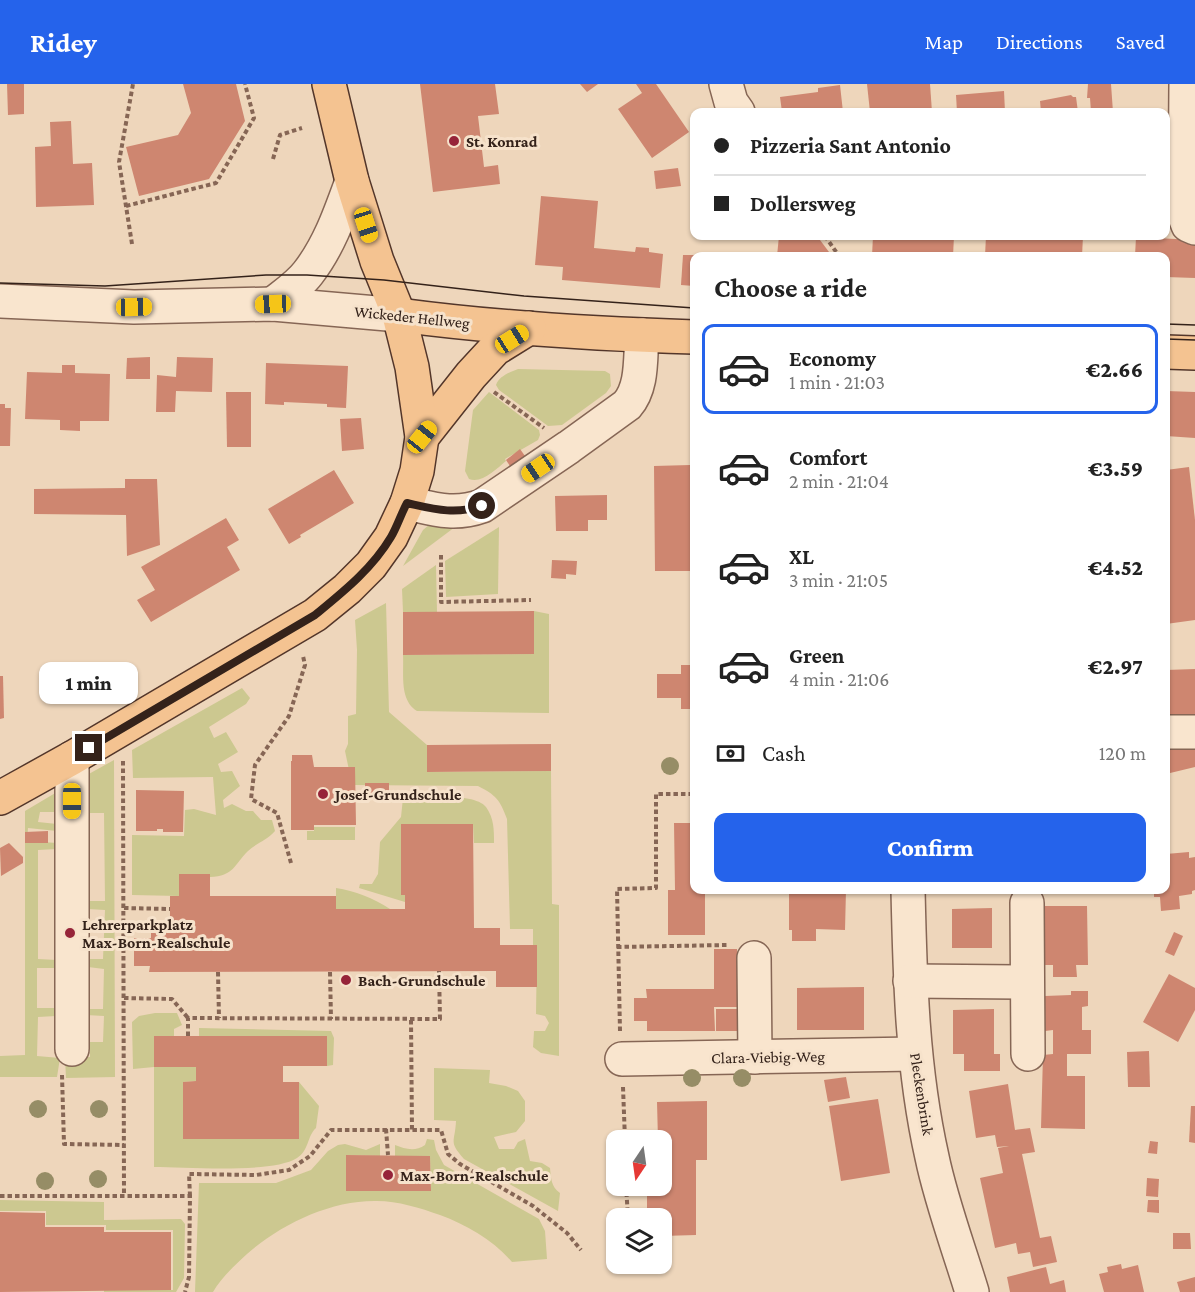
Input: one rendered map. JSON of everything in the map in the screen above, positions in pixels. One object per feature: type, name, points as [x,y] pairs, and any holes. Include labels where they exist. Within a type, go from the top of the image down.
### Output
[{"type":"main road","points":[[0,798],[315,615],[347,590],[371,565],[391,537],[407,503],[417,471],[422,437],[412,367],[399,315],[377,261],[352,181],[329,84]]},
{"type":"main road","name":"Wickeder Hellweg","points":[[399,315],[457,323],[690,337]]},
{"type":"main road","points":[[422,437],[471,375],[495,349],[529,328]]},
{"type":"main road","points":[[1170,352],[1195,353]]},
{"type":"street","points":[[726,84],[735,108]]},
{"type":"street","points":[[1186,84],[1185,217],[1188,225],[1195,228]]},
{"type":"street","points":[[273,304],[307,275],[331,237],[352,181]]},
{"type":"street","name":"Wickeder Hellweg","points":[[0,301],[134,307],[273,304],[399,315]]},
{"type":"street","points":[[407,503],[449,512],[468,511],[482,506],[569,447],[634,398],[638,388],[642,335]]},
{"type":"street","points":[[1170,732],[1195,732]]},
{"type":"street","points":[[72,758],[72,1049]]},
{"type":"street","name":"Pleckenbrink","points":[[908,894],[910,981],[915,1054],[932,1158],[972,1292]]},
{"type":"street","points":[[1027,903],[1028,1054]]},
{"type":"street","points":[[754,958],[755,1057]]},
{"type":"street","points":[[910,981],[1027,982]]},
{"type":"street","name":"Clara-Viebig-Weg","points":[[622,1059],[915,1054]]},
{"type":"path","points":[[132,244],[119,162],[133,84]]},
{"type":"path","points":[[126,206],[216,183],[254,118],[245,84]]},
{"type":"path","points":[[273,159],[280,135],[302,128]]},
{"type":"path","points":[[486,386],[546,430]]},
{"type":"path","points":[[441,555],[441,602],[531,600]]},
{"type":"path","points":[[291,863],[277,813],[251,799],[255,765],[289,716],[305,665],[303,652]]},
{"type":"path","points":[[123,728],[124,1196]]},
{"type":"path","points":[[625,1130],[617,947],[617,889],[656,888],[656,794],[690,794]]},
{"type":"path","points":[[124,908],[170,909]]},
{"type":"path","points":[[617,947],[743,945],[754,958]]},
{"type":"path","points":[[188,1018],[440,1019],[440,971]]},
{"type":"path","points":[[219,972],[219,1018]]},
{"type":"path","points":[[330,972],[331,1019]]},
{"type":"path","points":[[124,998],[172,999],[188,1018],[188,1036]]},
{"type":"path","points":[[411,1020],[412,1130]]},
{"type":"path","points":[[72,1049],[62,1055],[64,1144],[124,1145]]},
{"type":"path","points":[[386,1129],[388,1155]]},
{"type":"path","points":[[184,1292],[189,1277],[189,1174],[256,1175],[289,1170],[310,1156],[331,1130],[441,1130],[448,1154],[460,1164],[533,1206],[567,1233],[581,1250]]},
{"type":"path","points":[[0,1196],[190,1196]]},
{"type":"shaded area","points":[[518,369],[605,371],[610,374],[611,386],[606,393],[562,425],[548,426],[499,390],[496,385],[502,377]]},
{"type":"shaded area","points":[[489,392],[539,430],[540,435],[538,440],[505,459],[506,461],[489,475],[474,480],[469,479],[465,471],[473,410]]},
{"type":"shaded area","points":[[463,521],[403,566],[423,530],[430,524]]},
{"type":"shaded area","points":[[499,527],[498,594],[446,597],[445,561]]},
{"type":"shaded area","points":[[436,565],[437,612],[403,612],[402,589]]},
{"type":"shaded area","points":[[386,603],[389,712],[427,745],[427,772],[551,771],[552,904],[559,905],[559,1056],[541,1053],[533,1047],[534,1031],[545,1031],[549,1023],[545,1016],[536,1014],[537,945],[533,945],[533,929],[510,929],[507,819],[499,803],[493,795],[478,786],[355,785],[355,770],[349,770],[345,751],[348,744],[348,716],[356,714],[355,620]]},
{"type":"shaded area","points":[[534,611],[549,614],[549,713],[417,711],[411,706],[405,693],[403,655],[534,654]]},
{"type":"shaded area","points":[[242,688],[250,698],[246,704],[209,727],[214,738],[226,732],[238,752],[218,764],[221,772],[232,771],[240,786],[223,800],[224,808],[232,804],[246,811],[253,811],[261,820],[272,820],[275,831],[248,851],[229,872],[210,877],[210,874],[179,874],[179,896],[132,895],[132,835],[184,836],[185,810],[194,809],[216,815],[213,777],[133,778],[132,750]]},
{"type":"shaded area","points":[[114,760],[115,1077],[66,1078],[65,1057],[90,1057],[90,1042],[103,1042],[104,1016],[86,1015],[86,1009],[103,1009],[104,969],[88,967],[87,959],[103,959],[105,910],[88,909],[88,901],[105,901],[104,813],[88,813],[87,775]]},
{"type":"shaded area","points":[[57,792],[57,812],[40,812],[38,822],[57,824],[57,831],[28,828],[27,841],[57,843],[57,849],[38,850],[38,959],[57,960],[57,968],[37,968],[37,1008],[57,1008],[56,1016],[38,1017],[37,1056],[60,1058],[57,1077],[0,1077],[0,1056],[25,1055],[25,811]]},
{"type":"shaded area","points":[[403,798],[459,798],[480,802],[491,815],[494,838],[494,843],[474,843],[473,824],[401,824],[401,895],[405,895],[405,902],[359,888],[360,884],[372,884],[378,874],[380,842],[401,817]]},
{"type":"shaded area","points":[[314,827],[355,827],[355,840],[307,840],[307,831],[314,831]]},
{"type":"shaded area","points":[[336,888],[364,896],[390,909],[336,909]]},
{"type":"shaded area","points":[[177,1013],[182,1025],[174,1029],[174,1036],[196,1067],[196,1081],[183,1082],[183,1139],[299,1139],[299,1082],[319,1106],[316,1128],[301,1155],[285,1163],[249,1168],[154,1167],[154,1067],[133,1069],[132,1022],[139,1016]]},
{"type":"shaded area","points":[[199,1028],[331,1031],[334,1038],[333,1065],[327,1066],[327,1036],[199,1036]]},
{"type":"shaded area","points":[[434,1068],[490,1070],[489,1083],[518,1091],[525,1101],[525,1121],[516,1132],[494,1137],[499,1149],[514,1149],[518,1142],[525,1139],[530,1161],[542,1163],[550,1168],[553,1185],[560,1193],[558,1211],[464,1159],[454,1145],[456,1121],[434,1120]]},
{"type":"shaded area","points":[[427,1139],[434,1140],[436,1150],[444,1165],[539,1219],[545,1231],[547,1259],[512,1262],[479,1234],[440,1215],[393,1202],[360,1202],[325,1209],[291,1224],[247,1254],[224,1277],[213,1292],[195,1292],[199,1183],[276,1183],[311,1170],[328,1151],[338,1145],[345,1144],[366,1150],[380,1144],[380,1156],[346,1155],[346,1191],[431,1191],[430,1156],[395,1156],[395,1145],[406,1149],[418,1149],[425,1145]]},
{"type":"shaded area","points":[[0,1200],[104,1202],[104,1220],[181,1219],[185,1224],[184,1278],[176,1292],[104,1292],[104,1290],[173,1290],[173,1230],[106,1230],[106,1225],[46,1225],[46,1211],[0,1211]]},
{"type":"building","points":[[7,84],[24,84],[24,114],[8,115]]},
{"type":"building","points":[[183,84],[236,84],[245,121],[209,179],[139,196],[126,147],[178,135],[191,113]]},
{"type":"building","name":"St. Konrad","points":[[420,84],[495,84],[499,114],[478,116],[484,167],[498,165],[500,184],[433,192]]},
{"type":"building","points":[[580,84],[598,84],[587,92]]},
{"type":"building","points":[[636,84],[656,84],[689,132],[652,158],[618,109],[642,93]]},
{"type":"building","points":[[867,84],[930,84],[932,108],[870,108]]},
{"type":"building","points":[[1088,84],[1111,84],[1113,108],[1091,108],[1090,98],[1087,98]]},
{"type":"building","points":[[840,85],[843,108],[781,108],[780,97],[818,92],[818,88]]},
{"type":"building","points":[[1004,91],[1005,108],[957,108],[956,95]]},
{"type":"building","points":[[1071,95],[1076,97],[1077,108],[1041,108],[1040,101]]},
{"type":"building","points":[[71,121],[73,164],[92,163],[94,205],[36,207],[35,147],[51,146],[50,122]]},
{"type":"building","points":[[678,168],[681,186],[656,189],[654,171]]},
{"type":"building","points":[[541,196],[598,201],[594,248],[635,252],[636,247],[649,248],[649,252],[663,254],[660,288],[562,280],[563,267],[535,265]]},
{"type":"building","points":[[779,240],[820,240],[829,252],[777,252]]},
{"type":"building","points":[[873,240],[954,240],[953,252],[872,252]]},
{"type":"building","points":[[986,240],[1083,240],[1082,252],[985,252]]},
{"type":"building","points":[[1136,240],[1195,240],[1195,278],[1170,277],[1170,252],[1135,252]]},
{"type":"building","points":[[683,255],[690,255],[690,286],[681,285]]},
{"type":"building","points":[[150,357],[150,379],[126,379],[127,358]]},
{"type":"building","points":[[177,357],[213,358],[212,392],[176,391],[175,412],[156,412],[157,375],[176,377]]},
{"type":"building","points":[[266,363],[348,366],[346,408],[327,407],[327,404],[284,402],[284,405],[265,404]]},
{"type":"building","points":[[62,365],[75,365],[75,373],[110,374],[109,421],[80,421],[80,431],[60,430],[60,420],[25,419],[27,372],[62,373]]},
{"type":"building","points":[[1170,391],[1195,392],[1195,438],[1170,436]]},
{"type":"building","points":[[226,392],[251,392],[251,447],[227,447]]},
{"type":"building","points":[[0,404],[5,404],[5,408],[11,408],[10,446],[0,446]]},
{"type":"building","points":[[361,418],[364,449],[342,451],[340,419]]},
{"type":"building","points":[[520,449],[525,456],[510,466],[506,460]]},
{"type":"building","points":[[690,465],[690,571],[655,571],[654,466]]},
{"type":"building","points":[[1189,467],[1195,520],[1195,620],[1170,623],[1170,469]]},
{"type":"building","points":[[334,470],[354,503],[289,544],[268,509]]},
{"type":"building","points":[[125,479],[157,479],[160,545],[127,556],[126,515],[34,514],[34,489],[125,488]]},
{"type":"building","points":[[607,495],[607,520],[588,520],[588,531],[556,531],[555,496]]},
{"type":"building","points":[[226,518],[239,540],[227,547],[240,570],[151,622],[137,600],[155,590],[141,567]]},
{"type":"building","points":[[552,560],[577,561],[576,575],[566,574],[566,579],[551,578]]},
{"type":"building","points":[[534,611],[534,654],[403,655],[403,612]]},
{"type":"building","points":[[681,665],[690,665],[690,709],[681,709],[681,698],[657,698],[657,674],[681,674]]},
{"type":"building","points":[[1195,669],[1195,721],[1170,721],[1170,670]]},
{"type":"building","points":[[0,676],[3,676],[4,718],[0,719]]},
{"type":"building","points":[[1195,742],[1195,767],[1170,773],[1170,749]]},
{"type":"building","points":[[551,744],[551,771],[427,772],[427,745]]},
{"type":"building","name":"Josef-Grundschule","points":[[292,755],[312,755],[314,767],[355,767],[356,825],[314,825],[314,830],[291,830]]},
{"type":"building","points":[[365,783],[389,783],[389,795],[365,796]]},
{"type":"building","points":[[136,790],[184,791],[183,832],[163,832],[163,829],[136,831]]},
{"type":"building","points":[[674,823],[690,823],[690,894],[705,894],[705,935],[668,935],[668,890],[675,890]]},
{"type":"building","points":[[401,824],[473,824],[474,928],[500,928],[500,945],[537,945],[537,987],[496,987],[496,971],[149,972],[150,966],[134,966],[134,938],[151,938],[151,929],[170,929],[170,896],[179,896],[179,874],[210,874],[210,896],[336,896],[336,909],[405,909],[405,895],[401,895]]},
{"type":"building","points":[[48,831],[48,843],[25,843],[25,832]]},
{"type":"building","points":[[9,843],[23,857],[23,863],[1,876],[0,848]]},
{"type":"building","points":[[1189,852],[1189,858],[1195,857],[1195,890],[1192,894],[1179,896],[1180,909],[1161,911],[1160,897],[1154,897],[1154,894],[1170,894],[1170,854]]},
{"type":"building","points":[[789,894],[846,894],[845,930],[816,929],[816,941],[792,941],[792,930],[789,930]]},
{"type":"building","points":[[1042,906],[1087,906],[1088,965],[1076,965],[1077,977],[1053,977],[1053,965],[1043,965]]},
{"type":"building","points":[[992,908],[992,948],[952,948],[952,909]]},
{"type":"building","points":[[1174,932],[1183,936],[1174,956],[1165,952]]},
{"type":"building","points":[[714,949],[737,949],[738,1007],[714,1007],[715,1031],[647,1031],[647,1021],[634,1021],[634,998],[647,998],[646,989],[714,989]]},
{"type":"building","points":[[1169,974],[1195,988],[1195,1010],[1178,1042],[1143,1022]]},
{"type":"building","points":[[864,987],[864,1030],[797,1030],[797,988]]},
{"type":"building","points":[[1071,991],[1088,991],[1088,1006],[1082,1007],[1082,1030],[1091,1030],[1091,1054],[1067,1054],[1067,1076],[1085,1076],[1085,1129],[1041,1128],[1043,1055],[1053,1054],[1053,1030],[1045,1031],[1045,996],[1071,995]]},
{"type":"building","points":[[716,1009],[739,1009],[739,1031],[716,1031]]},
{"type":"building","points":[[994,1009],[994,1054],[1000,1054],[1000,1071],[964,1071],[964,1054],[953,1054],[953,1010]]},
{"type":"building","points":[[154,1036],[327,1036],[327,1066],[283,1066],[283,1082],[299,1082],[299,1139],[183,1139],[183,1082],[196,1081],[196,1067],[154,1067]]},
{"type":"building","points":[[1149,1051],[1150,1087],[1128,1087],[1127,1052]]},
{"type":"building","points":[[846,1077],[850,1098],[828,1102],[824,1080]]},
{"type":"building","points":[[1008,1084],[1015,1130],[1030,1128],[1035,1152],[1022,1154],[1040,1238],[1051,1236],[1057,1262],[1033,1267],[1030,1252],[1018,1254],[1016,1243],[995,1248],[980,1178],[1003,1173],[998,1148],[1009,1146],[997,1147],[995,1135],[976,1138],[969,1091]]},
{"type":"building","points":[[878,1099],[890,1173],[841,1181],[829,1106]]},
{"type":"building","points":[[707,1101],[707,1160],[696,1160],[696,1235],[672,1236],[672,1208],[647,1208],[647,1196],[672,1196],[672,1130],[658,1130],[657,1102]]},
{"type":"building","points":[[1191,1106],[1195,1106],[1195,1143],[1189,1142]]},
{"type":"building","points":[[1150,1141],[1158,1142],[1157,1154],[1148,1153]]},
{"type":"building","name":"Max-Born-Realschule","points":[[346,1155],[430,1156],[431,1191],[346,1191]]},
{"type":"building","points":[[1147,1178],[1159,1179],[1158,1197],[1146,1196]]},
{"type":"building","points":[[1148,1200],[1159,1200],[1159,1213],[1147,1212]]},
{"type":"building","points":[[0,1212],[45,1213],[45,1227],[104,1227],[104,1232],[171,1232],[171,1290],[0,1292]]},
{"type":"building","points":[[1173,1233],[1190,1233],[1191,1249],[1173,1249]]},
{"type":"building","points":[[1121,1264],[1122,1269],[1138,1265],[1144,1292],[1104,1292],[1099,1274],[1108,1272],[1107,1267]]},
{"type":"building","points":[[1046,1267],[1050,1284],[1064,1280],[1066,1292],[1010,1292],[1007,1277]]},
{"type":"building","points":[[1195,1277],[1195,1292],[1180,1292],[1177,1282]]},
{"type":"tram line","points":[[0,283],[105,286],[266,275],[307,275],[384,280],[524,296],[690,308]]},
{"type":"tram line","points":[[1170,324],[1195,325]]},
{"type":"tram line","points":[[1170,339],[1195,340]]},
{"type":"place","name":"St. Konrad","points":[[454,141]]},
{"type":"place","name":"Josef-Grundschule","points":[[323,794]]},
{"type":"place","name":"Lehrerparkplatz Max-Born-Realschule","points":[[70,933]]},
{"type":"place","name":"Bach-Grundschule","points":[[346,980]]},
{"type":"place","name":"Max-Born-Realschule","points":[[388,1175]]},
{"type":"route","points":[[89,748],[315,615],[347,590],[371,565],[391,537],[407,503],[449,512],[468,511],[482,506]]}]
